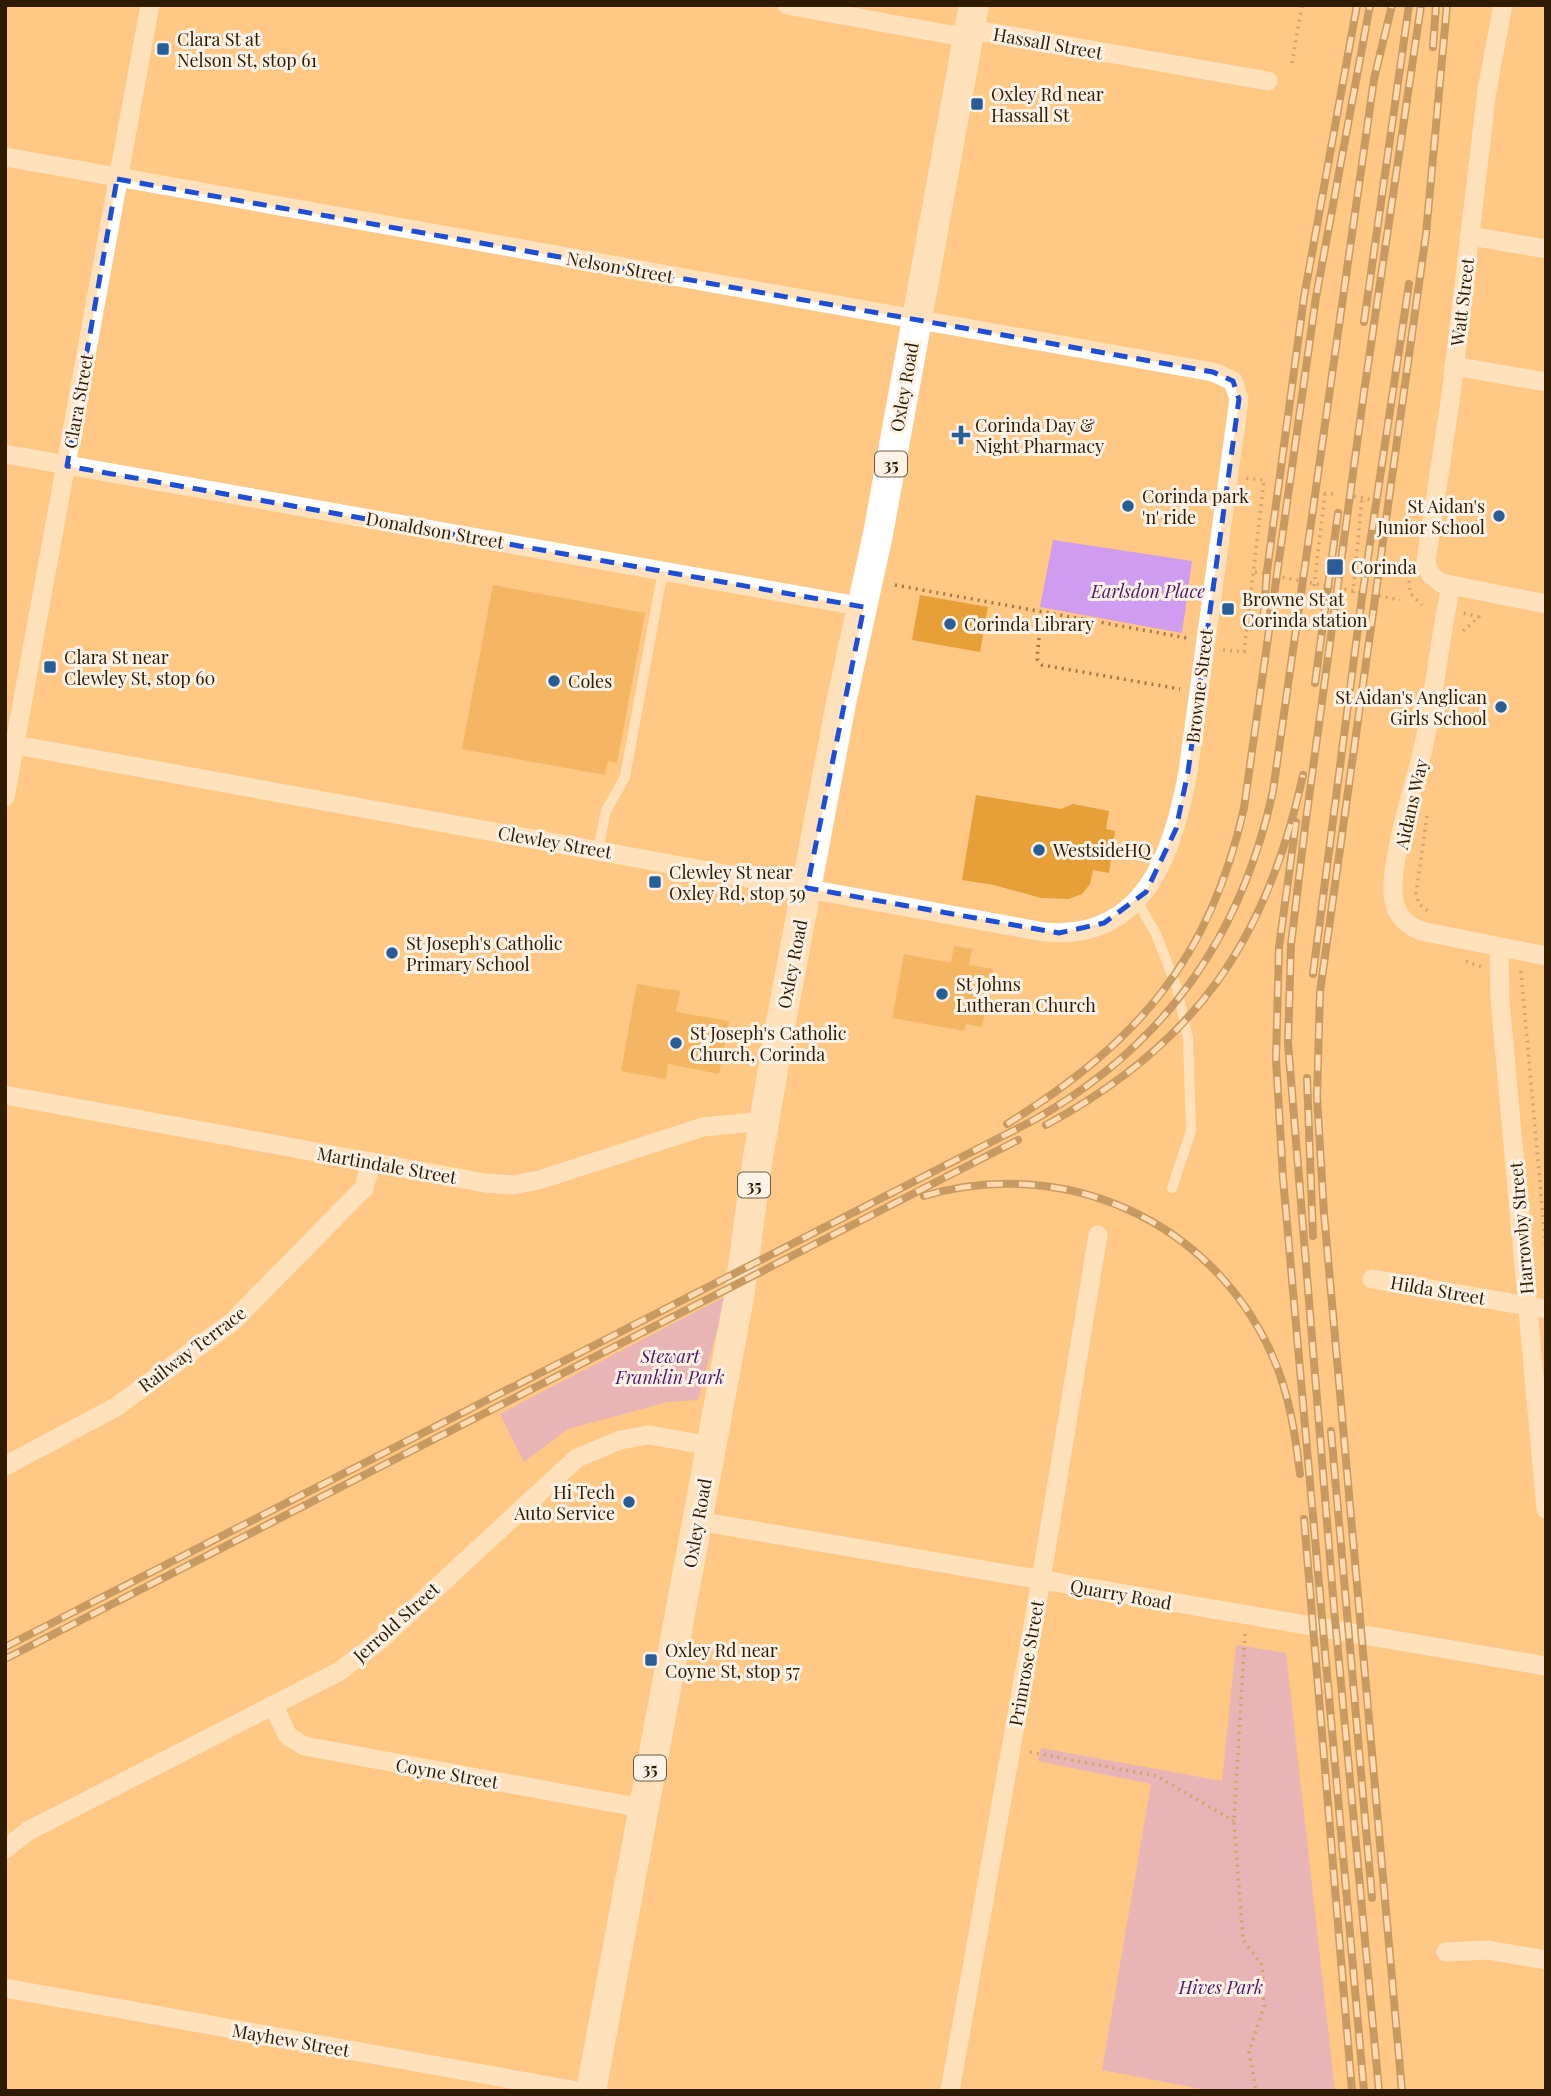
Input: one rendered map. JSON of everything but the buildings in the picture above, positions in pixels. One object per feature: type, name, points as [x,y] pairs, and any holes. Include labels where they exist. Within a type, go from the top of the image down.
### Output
[{"type":"main road","name":"Oxley Road","points":[[591,2091],[739,1297],[765,1121],[807,888],[841,703],[864,607],[971,20]]},
{"type":"street","name":"Clara Street","points":[[5,797],[10,744],[67,466],[150,5]]},
{"type":"street","name":"Hassall Street","points":[[787,5],[952,35],[971,20],[988,32],[1268,81]]},
{"type":"street","name":"Watt Street","points":[[1451,586],[1433,578],[1426,561],[1454,366],[1487,90],[1503,5]]},
{"type":"street","name":"Nelson Street","points":[[5,157],[1213,372],[1233,381]]},
{"type":"street","points":[[1469,236],[1546,250]]},
{"type":"street","points":[[1454,366],[1546,382]]},
{"type":"street","name":"Browne Street","points":[[1104,923],[1137,901],[1164,862],[1183,799],[1239,398],[1233,381]]},
{"type":"street","name":"Donaldson Street","points":[[5,454],[864,607]]},
{"type":"street","points":[[1451,586],[1546,604]]},
{"type":"street","name":"Aidans Way","points":[[1451,586],[1423,748],[1393,885],[1394,900],[1401,916],[1415,929],[1546,956]]},
{"type":"street","name":"Clewley Street","points":[[10,744],[1044,932],[1069,934],[1104,923]]},
{"type":"street","name":"Harrowby Street","points":[[1499,947],[1499,971],[1537,1308],[1546,1509]]},
{"type":"street","name":"Martindale Street","points":[[5,1096],[512,1185],[539,1180],[703,1127],[765,1121]]},
{"type":"street","name":"Railway Terrace","points":[[5,1466],[116,1407],[232,1322],[364,1188],[371,1162]]},
{"type":"street","name":"Primrose Street","points":[[950,2091],[1041,1580],[1098,1235]]},
{"type":"street","name":"Hilda Street","points":[[1372,1279],[1537,1308]]},
{"type":"street","name":"Jerrold Street","points":[[5,1849],[28,1831],[324,1680],[361,1656],[577,1458],[620,1440],[649,1435],[710,1446]]},
{"type":"street","name":"Quarry Road","points":[[697,1521],[1546,1666]]},
{"type":"street","name":"Coyne Street","points":[[273,1705],[288,1735],[304,1746],[642,1808]]},
{"type":"street","name":"Jerrold Street","points":[[5,1836],[28,1831]]},
{"type":"street","points":[[1446,1952],[1488,1950],[1546,1961]]},
{"type":"street","name":"Mayhew Street","points":[[5,1988],[577,2091]]},
{"type":"lane","points":[[598,850],[606,811],[625,777],[663,570]]},
{"type":"lane","points":[[1137,901],[1156,934],[1177,988],[1188,1038],[1191,1132],[1172,1188]]},
{"type":"path","points":[[1292,63],[1302,5]]},
{"type":"path","points":[[1221,650],[1244,652],[1255,572],[1264,481],[1242,478]]},
{"type":"path","points":[[1317,493],[1336,494]]},
{"type":"path","points":[[1314,586],[1325,493]]},
{"type":"path","points":[[1354,496],[1372,500]]},
{"type":"path","points":[[1353,593],[1362,498]]},
{"type":"path","points":[[1255,572],[1314,586],[1400,600]]},
{"type":"path","points":[[895,585],[1187,638]]},
{"type":"path","points":[[1426,612],[1422,606],[1479,617],[1466,625],[1462,633]]},
{"type":"path","points":[[1039,638],[1037,659],[1042,665],[1180,690]]},
{"type":"path","points":[[1428,807],[1416,894],[1419,904],[1426,911],[1437,914]]},
{"type":"path","points":[[1522,952],[1521,975],[1546,1251]]},
{"type":"path","points":[[1458,957],[1474,966],[1521,975]]},
{"type":"path","points":[[1246,1616],[1234,1821],[1243,1940],[1262,1965],[1264,2006],[1249,2053],[1256,2091]]},
{"type":"path","points":[[1011,1749],[1157,1776],[1234,1821]]},
{"type":"highlighted area","points":[[117,179],[1213,372],[1233,381],[1239,399],[1188,772],[1176,829],[1146,892],[1104,923],[1059,933],[807,888],[864,607],[67,466]]},
{"type":"green space","name":"Earlsdon Place","points":[[1053,540],[1192,561],[1182,633],[1040,607]]},
{"type":"green space","name":"Stewart Franklin Park","points":[[726,1296],[698,1400],[668,1402],[568,1429],[524,1462],[500,1414]]},
{"type":"green space","name":"Hives Park","points":[[1236,1645],[1286,1653],[1335,2091],[1212,2091],[1102,2070],[1151,1784],[1038,1761],[1041,1748],[1222,1781]]},
{"type":"railway","points":[[1263,622],[1267,571],[1304,297],[1357,5]]},
{"type":"railway","points":[[1007,1124],[1094,1062],[1162,993],[1211,910],[1229,862],[1244,808],[1316,297],[1370,5]]},
{"type":"railway","points":[[5,1647],[1034,1120],[1080,1091],[1122,1058],[1158,1022],[1190,983],[1218,940],[1240,894],[1259,844],[1273,791],[1374,79],[1392,5]]},
{"type":"railway","points":[[1364,322],[1409,5]]},
{"type":"railway","points":[[1379,2091],[1334,1608],[1288,1043],[1291,945],[1305,827],[1364,392],[1421,5]]},
{"type":"railway","points":[[1433,47],[1436,5]]},
{"type":"railway","points":[[1402,2091],[1324,1213],[1317,1097],[1320,992],[1426,234],[1447,5]]},
{"type":"railway","points":[[1313,974],[1362,597],[1409,284]]},
{"type":"railway","points":[[1315,683],[1338,513]]},
{"type":"railway","points":[[1046,1125],[1099,1093],[1144,1059],[1184,1022],[1217,982],[1245,937],[1269,888],[1288,834],[1303,775]]},
{"type":"railway","points":[[1296,822],[1279,947],[1276,1059],[1283,1178],[1364,2091]]},
{"type":"railway","points":[[1307,1078],[1313,1236]]},
{"type":"railway","points":[[5,1659],[1018,1140]]},
{"type":"railway","points":[[924,1196],[977,1186],[1029,1185],[1080,1193],[1128,1210],[1172,1235],[1212,1267],[1246,1308],[1272,1355],[1287,1398],[1300,1474]]},
{"type":"railway","points":[[1331,1431],[1372,1898]]},
{"type":"railway","points":[[1304,1519],[1352,2091]]},
{"type":"place","name":"Clara St at Nelson St, stop 61","points":[[163,49]]},
{"type":"place","name":"Oxley Rd near Hassall St","points":[[977,104]]},
{"type":"place","name":"Corinda Day & Night Pharmacy","points":[[961,435]]},
{"type":"place","name":"Corinda park 'n' ride","points":[[1128,506]]},
{"type":"place","name":"St Aidan's Junior School","points":[[1499,516]]},
{"type":"place","name":"Corinda","points":[[1335,567]]},
{"type":"place","name":"Browne St at Corinda station","points":[[1228,609]]},
{"type":"place","name":"Corinda Library","points":[[950,624]]},
{"type":"place","name":"Clara St near Clewley St, stop 60","points":[[50,667]]},
{"type":"place","name":"Coles","points":[[554,681]]},
{"type":"place","name":"St Aidan's Anglican Girls School","points":[[1501,707]]},
{"type":"place","name":"WestsideHQ","points":[[1039,850]]},
{"type":"place","name":"Clewley St near Oxley Rd, stop 59","points":[[655,882]]},
{"type":"place","name":"St Joseph's Catholic Primary School","points":[[392,953]]},
{"type":"place","name":"St Johns Lutheran Church","points":[[942,994]]},
{"type":"place","name":"St Joseph's Catholic Church, Corinda","points":[[676,1043]]},
{"type":"place","name":"Hi Tech Auto Service","points":[[629,1502]]},
{"type":"place","name":"Oxley Rd near Coyne St, stop 57","points":[[651,1660]]}]
